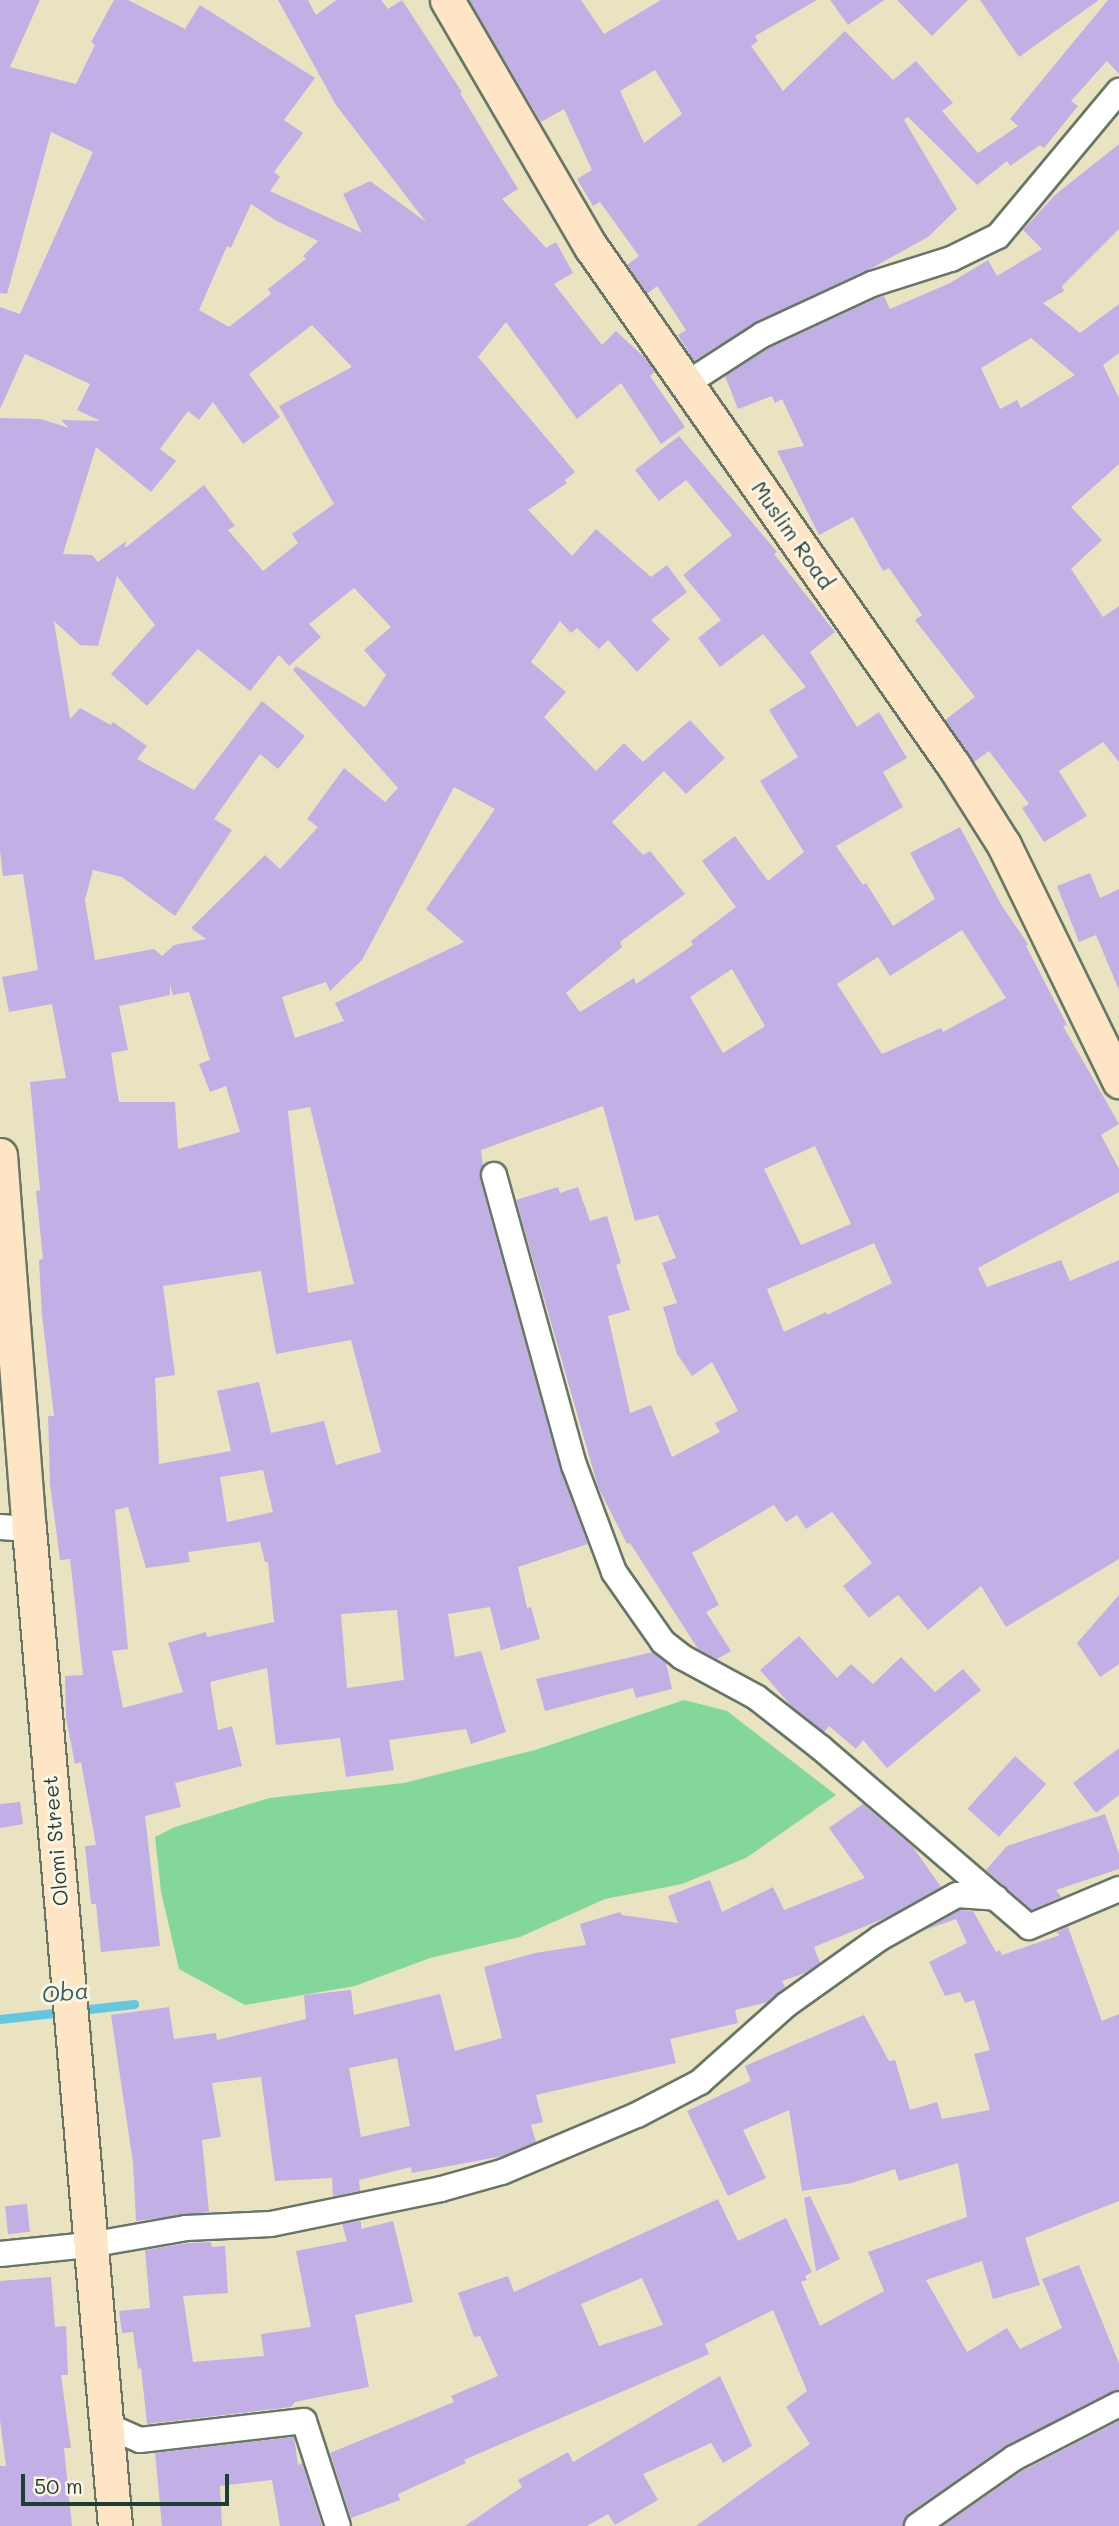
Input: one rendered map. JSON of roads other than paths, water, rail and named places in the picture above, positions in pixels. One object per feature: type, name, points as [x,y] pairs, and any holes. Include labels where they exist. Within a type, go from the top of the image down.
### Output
[{"type":"main road","name":"Muslim Road","points":[[447,0],[591,247],[954,766],[1004,845],[1119,1081]]},
{"type":"main road","name":"Olomi Street","points":[[0,1155],[14,1528],[89,2245],[115,2526]]},
{"type":"street","points":[[686,384],[762,335],[872,284],[951,259],[999,236],[1119,91]]},
{"type":"street","points":[[494,1175],[574,1465],[614,1572],[663,1642],[682,1657],[756,1697],[821,1748],[1029,1927],[1119,1889]]},
{"type":"street","points":[[0,2254],[89,2245],[186,2228],[271,2224],[441,2189],[502,2172],[637,2115],[700,2082],[786,2006],[880,1938],[957,1895],[996,1898]]},
{"type":"street","points":[[917,2526],[1014,2458],[1119,2404]]},
{"type":"street","points":[[106,2425],[140,2440],[304,2421],[338,2526]]},
{"type":"waterway","name":"Oba","points":[[0,2019],[134,2004]]}]
